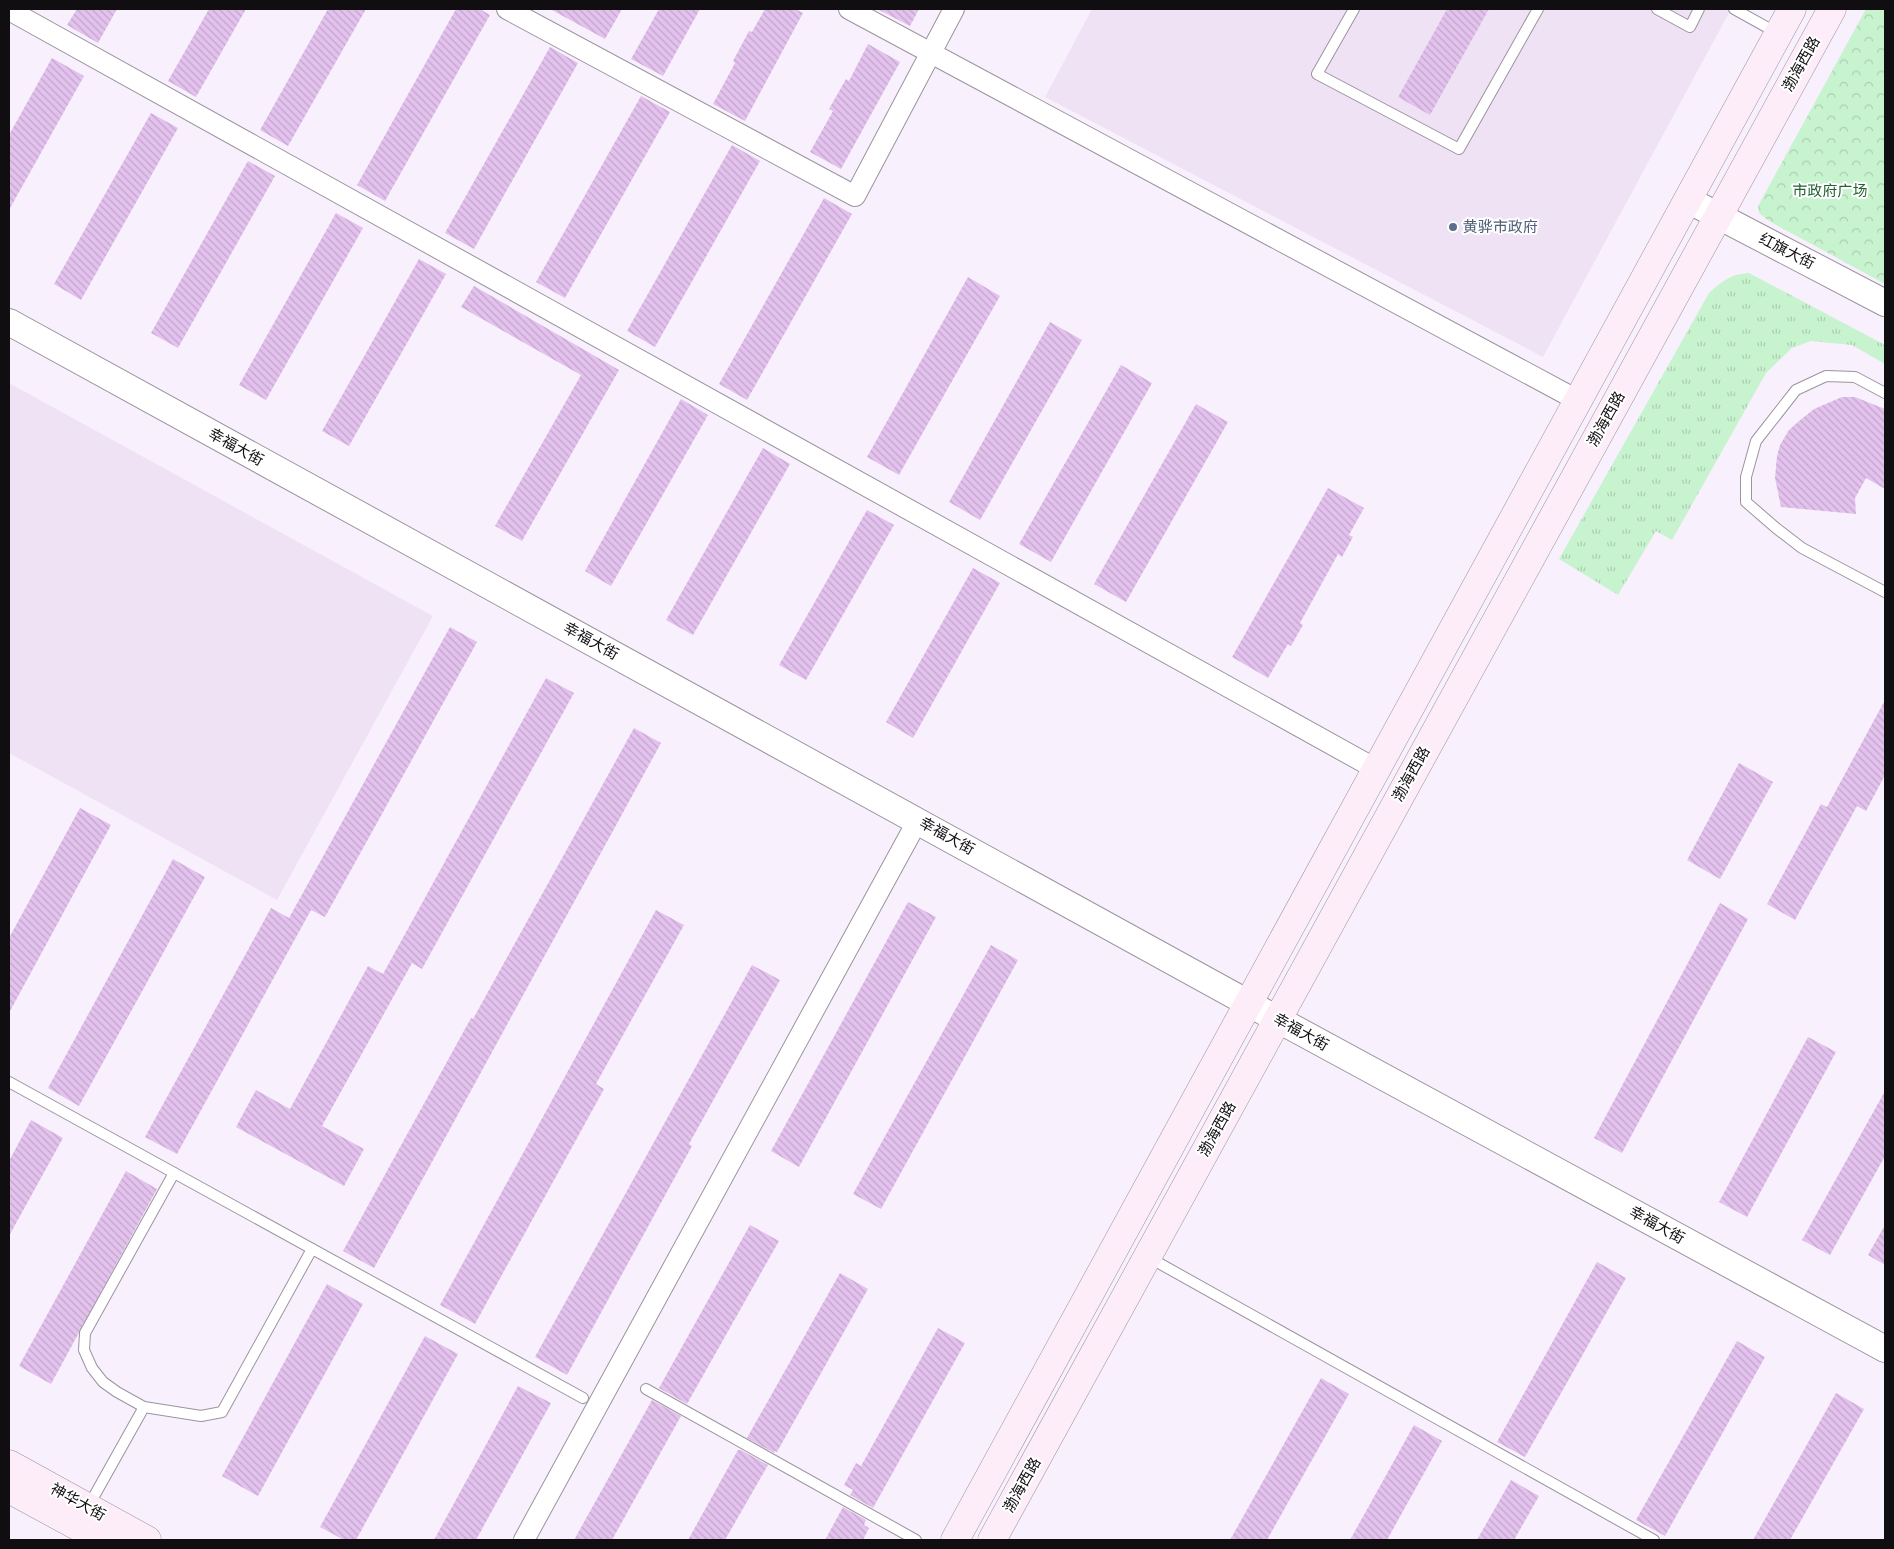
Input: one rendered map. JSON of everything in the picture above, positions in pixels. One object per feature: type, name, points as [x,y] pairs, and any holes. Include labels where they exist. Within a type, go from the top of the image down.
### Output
[{"type":"main road","points":[[955,1540],[1792,9]]},
{"type":"main road","name":"渤海西路","points":[[992,1540],[1832,9]]},
{"type":"main road","name":"神华大街","points":[[9,1464],[147,1540]]},
{"type":"main road","name":"神华大街","points":[[9,1489],[104,1540]]},
{"type":"street","points":[[508,9],[855,196],[954,9]]},
{"type":"street","points":[[849,9],[1579,401]]},
{"type":"street","points":[[9,10],[1376,769]]},
{"type":"street","name":"红旗大街","points":[[1688,200],[1885,303]]},
{"type":"street","name":"幸福大街","points":[[9,322],[1277,1019],[1885,1349]]},
{"type":"street","points":[[524,1540],[918,820]]},
{"type":"lane","points":[[1354,9],[1318,74],[1459,149],[1538,9]]},
{"type":"lane","points":[[1657,9],[1690,27],[1699,9]]},
{"type":"lane","points":[[1734,9],[1779,34]]},
{"type":"lane","points":[[1885,393],[1855,377],[1826,376],[1796,390],[1756,441],[1746,477],[1746,502],[1802,548],[1885,592]]},
{"type":"lane","points":[[9,1082],[583,1398]]},
{"type":"lane","points":[[174,1173],[85,1333],[84,1350],[92,1368],[103,1382],[144,1407],[201,1416],[222,1412],[312,1249]]},
{"type":"lane","points":[[1147,1257],[1654,1540]]},
{"type":"lane","points":[[646,1389],[916,1540]]},
{"type":"lane","points":[[88,1508],[144,1407]]},
{"type":"shaded area","name":"黄骅市政府","points":[[1092,9],[1731,9],[1543,357],[1045,97]]},
{"type":"shaded area","points":[[9,383],[433,616],[277,900],[9,753]]},
{"type":"green space","name":"市政府广场","points":[[1866,9],[1885,9],[1885,284],[1769,221],[1759,213],[1758,206]]},
{"type":"green space","points":[[1749,273],[1885,345],[1885,364],[1852,345],[1811,341],[1792,348],[1766,373],[1672,540],[1656,531],[1618,595],[1559,559],[1709,293],[1727,279]]},
{"type":"building","points":[[77,9],[117,9],[98,43],[67,25]]},
{"type":"building","points":[[209,9],[246,9],[196,97],[168,81]]},
{"type":"building","points":[[328,9],[366,9],[288,146],[260,130]]},
{"type":"building","points":[[456,9],[480,9],[490,15],[385,201],[357,185]]},
{"type":"building","points":[[550,9],[622,9],[605,39]]},
{"type":"building","points":[[659,9],[700,9],[663,76],[631,59]]},
{"type":"building","points":[[765,9],[795,9],[803,13],[745,121],[713,104],[735,63],[733,61],[749,31],[752,32]]},
{"type":"building","points":[[877,9],[919,9],[910,26]]},
{"type":"building","points":[[1447,9],[1489,9],[1430,115],[1398,97]]},
{"type":"building","points":[[868,44],[900,62],[841,169],[810,152],[833,111],[829,109],[846,79],[849,81]]},
{"type":"building","points":[[550,47],[578,63],[474,249],[445,233]]},
{"type":"building","points":[[52,58],[84,76],[9,210],[9,135]]},
{"type":"building","points":[[641,96],[670,112],[565,298],[536,282]]},
{"type":"building","points":[[151,113],[178,128],[81,300],[54,284]]},
{"type":"building","points":[[732,145],[760,161],[655,347],[627,331]]},
{"type":"building","points":[[248,161],[275,176],[178,348],[151,333]]},
{"type":"building","points":[[824,198],[852,214],[747,400],[719,384]]},
{"type":"building","points":[[336,213],[363,228],[266,400],[239,385]]},
{"type":"building","points":[[419,259],[446,274],[349,446],[322,431]]},
{"type":"building","points":[[968,277],[1000,296],[899,475],[867,457]]},
{"type":"building","points":[[474,286],[619,370],[522,541],[495,526],[581,375],[461,307]]},
{"type":"building","points":[[1050,322],[1082,340],[980,520],[949,502]]},
{"type":"building","points":[[1121,365],[1152,383],[1051,562],[1019,544]]},
{"type":"building","points":[[1842,397],[1855,397],[1885,409],[1885,489],[1866,478],[1855,498],[1856,514],[1781,507],[1775,478],[1780,445],[1789,430],[1814,409]]},
{"type":"building","points":[[681,399],[708,415],[611,586],[585,571]]},
{"type":"building","points":[[1196,404],[1228,422],[1126,602],[1094,584]]},
{"type":"building","points":[[763,448],[790,464],[693,635],[666,620]]},
{"type":"building","points":[[1328,488],[1364,508],[1349,535],[1353,537],[1342,557],[1338,554],[1300,623],[1303,625],[1291,646],[1288,644],[1268,678],[1232,657]]},
{"type":"building","points":[[867,510],[894,525],[806,680],[779,665]]},
{"type":"building","points":[[973,568],[1000,583],[913,738],[886,722]]},
{"type":"building","points":[[450,627],[477,642],[325,917],[311,910],[177,1154],[145,1137],[271,908],[289,918]]},
{"type":"building","points":[[546,678],[574,693],[422,969],[412,963],[322,1126],[364,1149],[344,1186],[236,1127],[256,1090],[290,1109],[368,966],[383,974]]},
{"type":"building","points":[[1885,700],[1885,775],[1866,811],[1857,806],[1795,920],[1767,904],[1821,804],[1827,807]]},
{"type":"building","points":[[634,728],[661,743],[374,1268],[343,1251]]},
{"type":"building","points":[[1739,763],[1773,782],[1720,879],[1687,860]]},
{"type":"building","points":[[80,808],[111,825],[9,1013],[9,938]]},
{"type":"building","points":[[173,859],[205,877],[79,1106],[48,1088]]},
{"type":"building","points":[[908,902],[936,917],[799,1167],[771,1151]]},
{"type":"building","points":[[1720,903],[1748,919],[1622,1153],[1594,1138]]},
{"type":"building","points":[[656,910],[684,925],[596,1084],[604,1089],[475,1324],[440,1305]]},
{"type":"building","points":[[991,945],[1018,960],[881,1209],[853,1194]]},
{"type":"building","points":[[752,965],[780,980],[689,1144],[692,1146],[567,1375],[535,1357]]},
{"type":"building","points":[[1808,1037],[1836,1052],[1747,1217],[1719,1202]]},
{"type":"building","points":[[1885,1091],[1885,1156],[1830,1255],[1802,1240]]},
{"type":"building","points":[[31,1120],[63,1138],[9,1236],[9,1161]]},
{"type":"building","points":[[126,1171],[157,1189],[51,1384],[19,1366]]},
{"type":"building","points":[[750,1225],[779,1241],[687,1404],[659,1388]]},
{"type":"building","points":[[1885,1225],[1885,1265],[1868,1255]]},
{"type":"building","points":[[1597,1262],[1626,1278],[1525,1457],[1497,1442]]},
{"type":"building","points":[[840,1273],[868,1289],[777,1452],[775,1451],[774,1453],[747,1438]]},
{"type":"building","points":[[327,1284],[363,1304],[258,1496],[222,1476]]},
{"type":"building","points":[[938,1328],[965,1343],[873,1508],[850,1495],[853,1490],[844,1485],[856,1463],[861,1466]]},
{"type":"building","points":[[425,1336],[458,1354],[356,1540],[344,1540],[320,1527]]},
{"type":"building","points":[[1737,1341],[1765,1357],[1665,1536],[1636,1520]]},
{"type":"building","points":[[1321,1378],[1349,1394],[1267,1540],[1230,1540]]},
{"type":"building","points":[[518,1386],[551,1403],[476,1540],[434,1540]]},
{"type":"building","points":[[1836,1393],[1864,1409],[1790,1540],[1753,1540]]},
{"type":"building","points":[[652,1400],[681,1416],[612,1540],[574,1540]]},
{"type":"building","points":[[1414,1425],[1442,1441],[1387,1540],[1350,1540]]},
{"type":"building","points":[[738,1450],[768,1465],[725,1540],[688,1540]]},
{"type":"building","points":[[1511,1480],[1539,1496],[1514,1540],[1477,1540]]},
{"type":"building","points":[[843,1507],[866,1520],[864,1525],[869,1528],[863,1540],[825,1540]]},
{"type":"place","name":"黄骅市政府","points":[[1453,227]]}]
